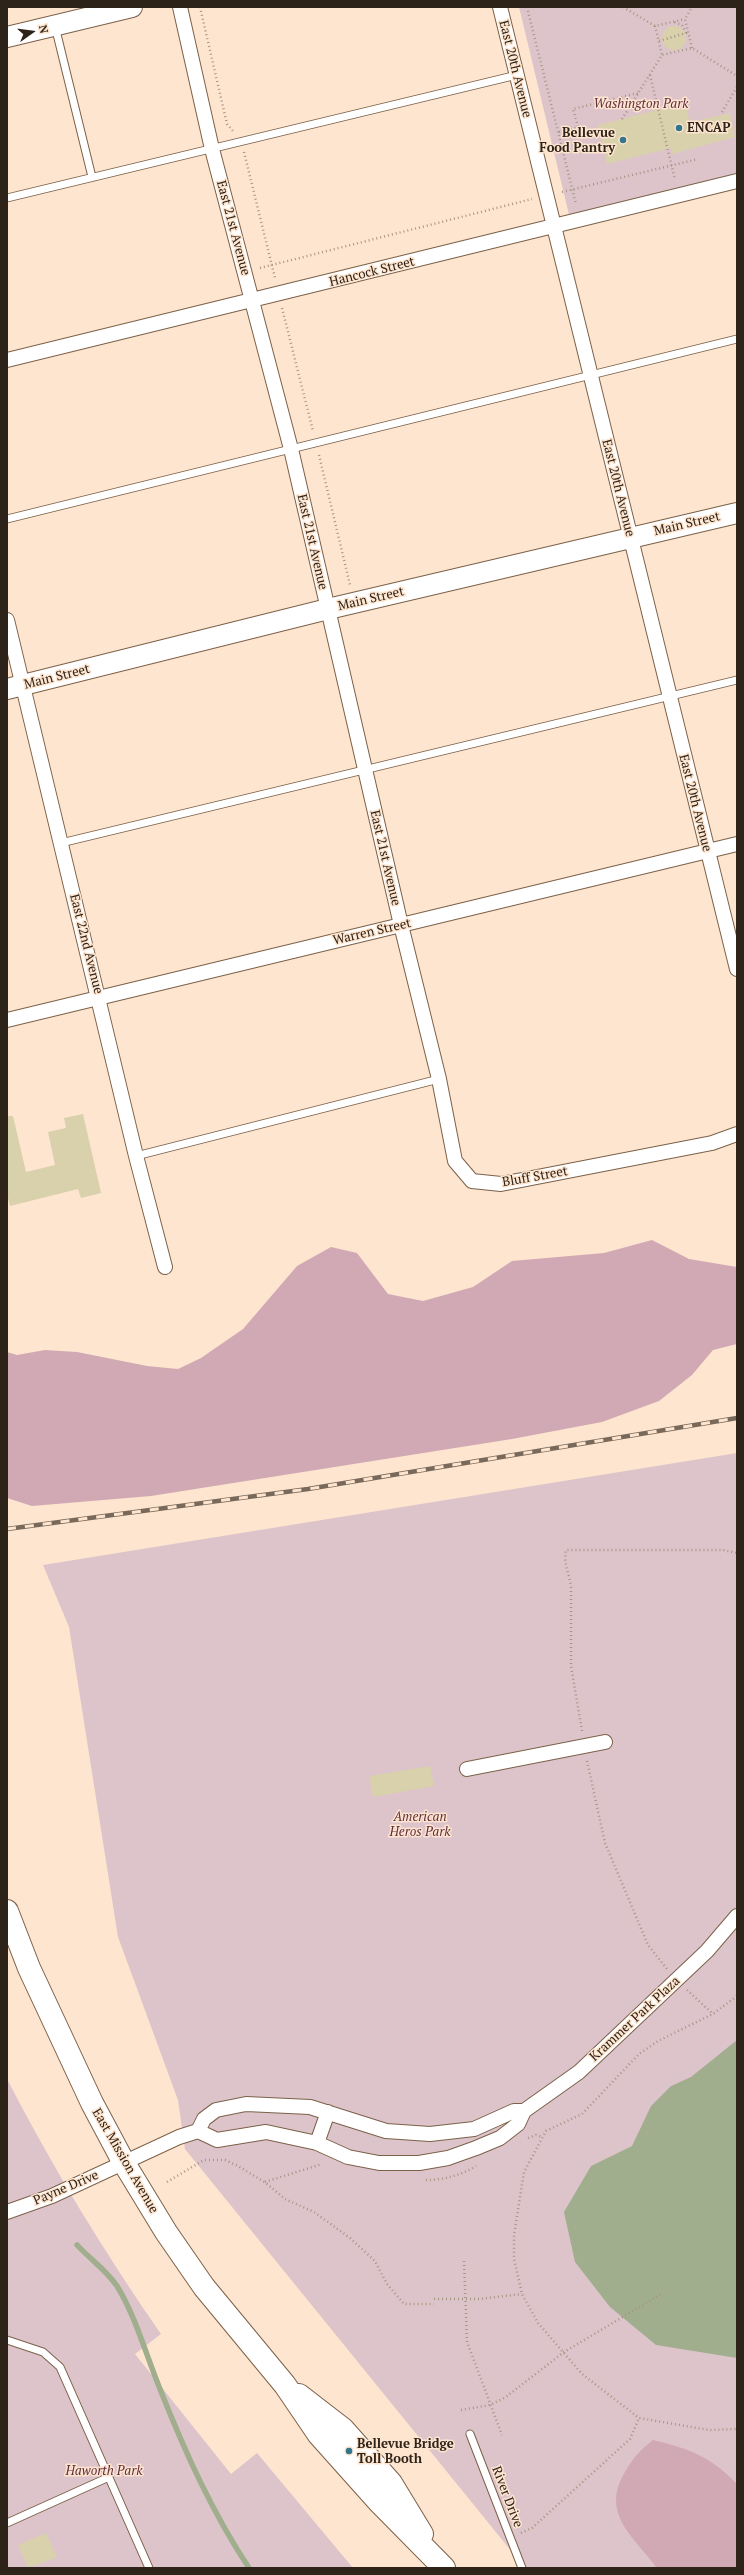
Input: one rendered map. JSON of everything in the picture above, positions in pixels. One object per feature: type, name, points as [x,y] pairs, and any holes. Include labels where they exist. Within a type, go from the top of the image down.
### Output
[{"type":"main road","name":"East Mission Avenue","points":[[7,1911],[29,1968],[92,2103],[124,2163],[166,2232],[204,2287],[285,2385],[319,2435],[378,2502],[443,2566]]},
{"type":"street","points":[[7,37],[132,7]]},
{"type":"street","name":"East 21st Avenue","points":[[180,7],[212,149],[291,449],[401,925],[439,1079]]},
{"type":"street","name":"East 20th Avenue","points":[[500,7],[706,851],[737,969]]},
{"type":"street","name":"Hancock Street","points":[[7,360],[253,301],[737,181]]},
{"type":"street","name":"Main Street","points":[[15,687],[328,609],[737,513]]},
{"type":"street","name":"East 22nd Avenue","points":[[7,620],[15,687],[61,843],[136,1156],[165,1267]]},
{"type":"street","name":"Warren Street","points":[[7,1020],[737,844]]},
{"type":"street","name":"Bluff Street","points":[[439,1079],[454,1160],[472,1181],[500,1184],[712,1143],[737,1134]]},
{"type":"street","points":[[467,1769],[605,1742]]},
{"type":"street","name":"Krammer Park Plaza","points":[[524,2111],[514,2111],[474,2129],[430,2134],[386,2130],[328,2112],[293,2104],[246,2104],[216,2110],[204,2119],[198,2131],[217,2140],[266,2132],[317,2143],[348,2156],[379,2163],[419,2163],[459,2155],[500,2138],[518,2124],[524,2111],[579,2072],[707,1951],[737,1916]]},
{"type":"street","points":[[317,2143],[328,2112]]},
{"type":"street","points":[[124,2163],[179,2137],[198,2131]]},
{"type":"street","name":"Payne Drive","points":[[7,2212],[52,2196],[124,2163]]},
{"type":"lane","points":[[55,26],[92,178]]},
{"type":"lane","points":[[7,198],[517,75]]},
{"type":"lane","points":[[7,519],[737,339]]},
{"type":"lane","points":[[61,843],[737,680]]},
{"type":"lane","points":[[136,1156],[439,1079]]},
{"type":"lane","points":[[7,2340],[43,2352],[60,2368],[149,2568]]},
{"type":"lane","name":"River Drive","points":[[470,2434],[522,2568]]},
{"type":"lane","points":[[7,2523],[109,2477]]},
{"type":"path","points":[[527,7],[573,189]]},
{"type":"path","points":[[623,7],[655,26],[685,19]]},
{"type":"path","points":[[692,7],[685,19],[692,48],[737,76]]},
{"type":"path","points":[[659,41],[686,33],[682,25],[674,22]]},
{"type":"path","points":[[622,119],[662,55],[655,26]]},
{"type":"path","points":[[662,55],[692,48]]},
{"type":"path","points":[[650,75],[671,166]]},
{"type":"path","points":[[722,112],[737,87]]},
{"type":"path","points":[[559,132],[578,127],[573,109],[638,93]]},
{"type":"path","points":[[245,272],[698,159]]},
{"type":"path","points":[[713,2014],[677,1980],[648,1945],[605,1843],[594,1801],[572,1666],[571,1588],[570,1578],[565,1568],[566,1550],[723,1550],[737,1553]]},
{"type":"path","points":[[737,1996],[713,2014],[658,2041],[639,2054],[582,2114],[546,2131],[524,2172],[514,2235],[514,2259],[522,2294],[538,2322],[582,2374],[639,2418],[709,2430],[737,2429]]},
{"type":"path","points":[[167,2182],[204,2160],[225,2160],[266,2183],[285,2199],[323,2217],[350,2238],[375,2261],[387,2284],[404,2304],[434,2304]]},
{"type":"path","points":[[464,2261],[467,2342],[502,2436]]},
{"type":"path","points":[[462,2410],[490,2404],[519,2389],[564,2352],[663,2293]]},
{"type":"path","points":[[434,2299],[465,2299],[522,2294]]},
{"type":"path","points":[[510,2537],[532,2528],[601,2468],[630,2439],[639,2418]]},
{"type":"green space","name":"Washington Park","points":[[519,7],[737,7],[737,181],[571,223]]},
{"type":"green space","name":"American Heros Park","points":[[737,1453],[737,2568],[525,2568],[185,2149],[178,2100],[118,1937],[69,1627],[43,1565]]},
{"type":"green space","name":"Haworth Park","points":[[7,2079],[42,2145],[99,2241],[161,2334],[135,2354],[231,2474],[257,2453],[353,2568],[7,2568]]},
{"type":"shaded area","points":[[652,1240],[689,1259],[737,1267],[737,1344],[713,1350],[692,1375],[659,1401],[602,1422],[512,1439],[151,1496],[32,1506],[7,1498],[7,1352],[17,1355],[45,1350],[77,1352],[147,1366],[178,1369],[201,1358],[243,1329],[297,1266],[331,1247],[357,1253],[388,1294],[423,1301],[473,1287],[512,1261],[604,1253]]},
{"type":"shaded area","points":[[737,2040],[737,2358],[656,2345],[610,2307],[575,2262],[564,2212],[591,2166],[632,2146],[651,2106],[671,2086],[691,2077]]},
{"type":"shaded area","points":[[653,2440],[689,2450],[699,2455],[718,2467],[737,2484],[737,2568],[657,2568],[630,2534],[618,2512],[616,2500],[618,2487],[634,2458]]},
{"type":"building","points":[[674,26],[679,27],[685,33],[685,43],[679,49],[674,50],[669,49],[663,43],[662,38],[663,33],[669,27]]},
{"type":"building","points":[[685,103],[690,122],[730,113],[735,137],[672,154],[671,148],[607,164],[598,125]]},
{"type":"building","points":[[83,1114],[101,1193],[81,1198],[78,1189],[10,1206],[7,1194],[7,1116],[13,1116],[26,1172],[55,1165],[48,1132],[66,1128],[64,1118]]},
{"type":"building","points":[[430,1766],[434,1786],[373,1797],[369,1776]]},
{"type":"building","points":[[46,2533],[57,2557],[28,2568],[18,2545]]},
{"type":"waterway","points":[[77,2245],[108,2275],[124,2298],[189,2459],[223,2525],[249,2568]]},
{"type":"railway","points":[[7,1529],[308,1489],[737,1418]]},
{"type":"place","name":"ENCAP","points":[[679,128]]},
{"type":"place","name":"Bellevue Food Pantry","points":[[623,140]]},
{"type":"place","name":"Bellevue Bridge Toll Booth","points":[[349,2451]]}]
